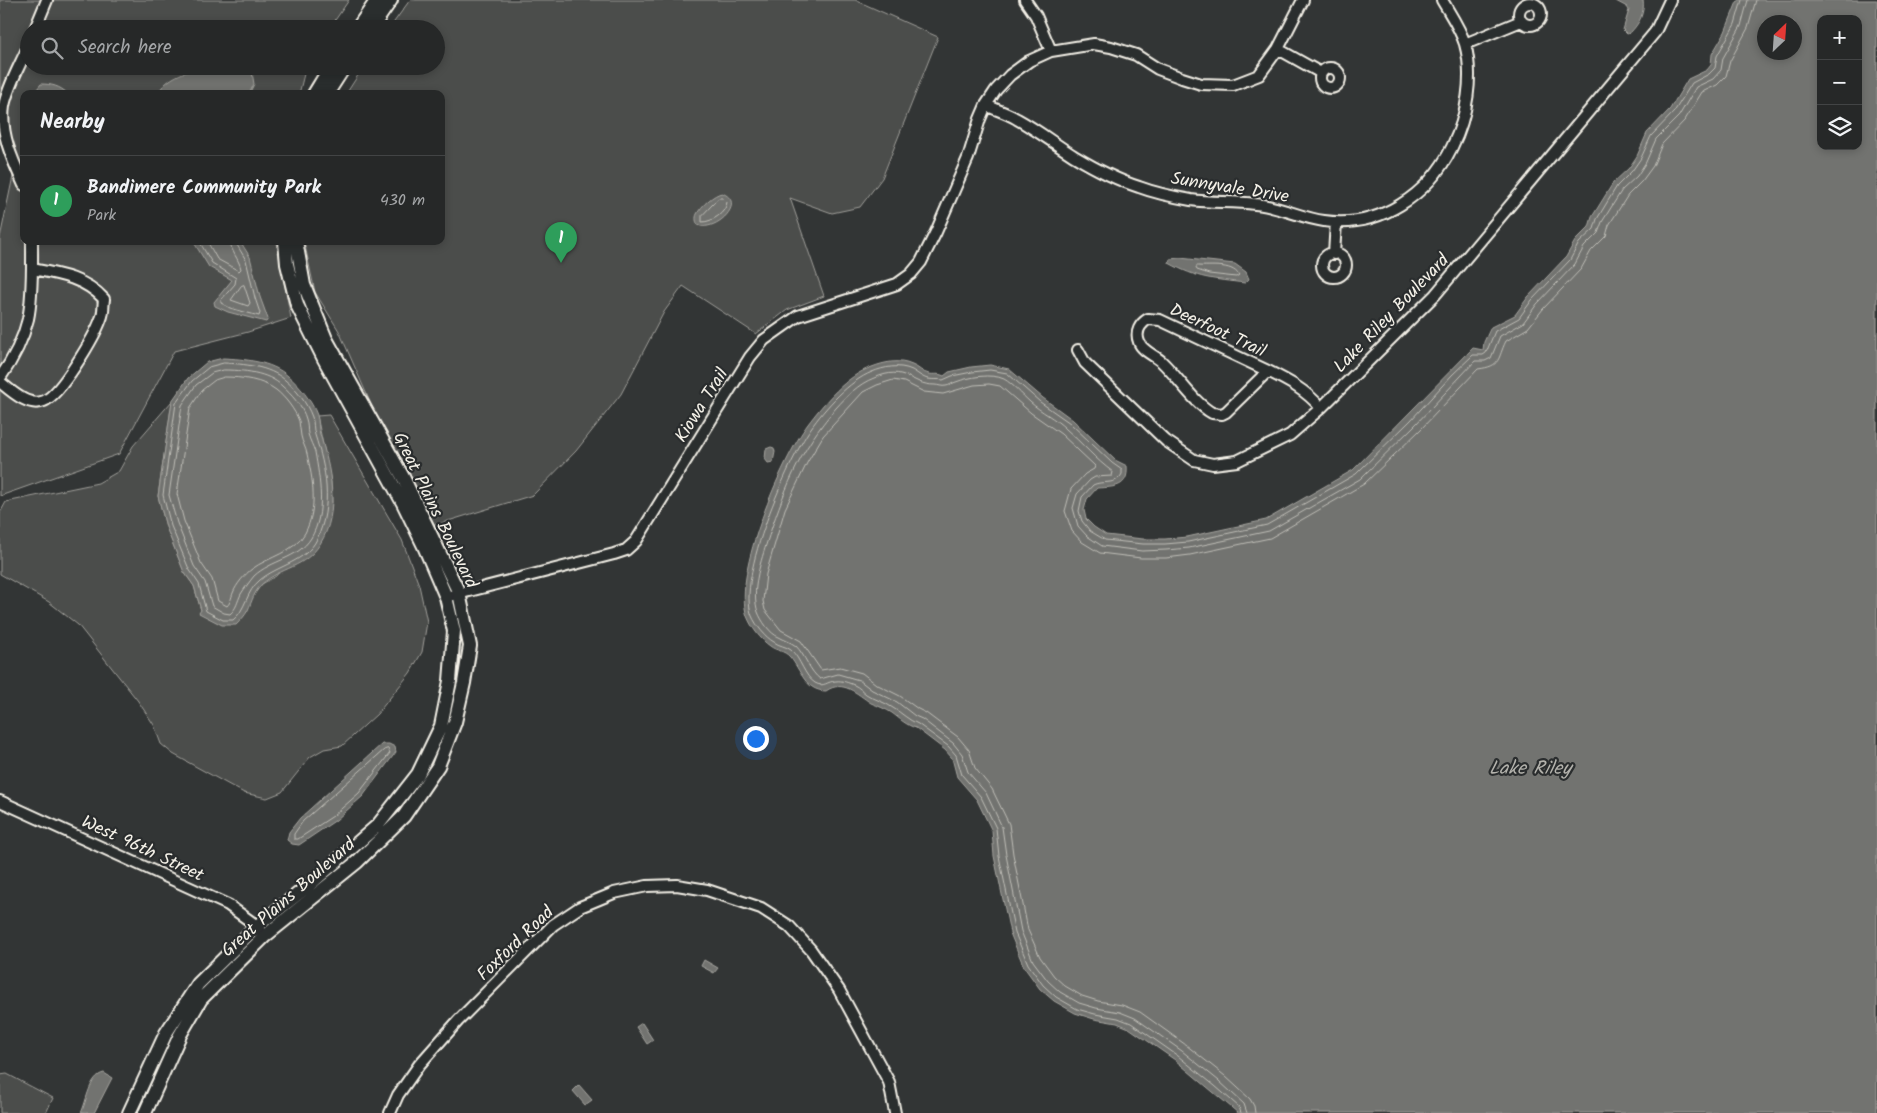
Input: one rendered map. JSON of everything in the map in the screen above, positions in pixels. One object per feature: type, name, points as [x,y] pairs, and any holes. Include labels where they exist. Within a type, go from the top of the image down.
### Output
[{"type":"main road","points":[[363,20],[377,0]]},
{"type":"main road","points":[[377,20],[391,0]]},
{"type":"main road","points":[[316,90],[326,75]]},
{"type":"main road","points":[[330,90],[339,75]]},
{"type":"main road","name":"Great Plains Boulevard","points":[[128,1113],[166,1033],[198,984],[261,931],[308,886],[378,825],[418,774],[440,726],[450,681],[454,631],[446,598],[403,503],[297,306],[287,264],[285,245]]},
{"type":"main road","name":"Great Plains Boulevard","points":[[145,1113],[180,1035],[201,999],[261,931],[357,862],[404,816],[438,766],[457,714],[464,683],[470,646],[459,593],[404,479],[326,338],[304,284],[297,245]]},
{"type":"street","points":[[39,20],[47,0]]},
{"type":"street","points":[[1025,0],[1036,16],[1051,51]]},
{"type":"street","name":"Kiowa Trail","points":[[446,598],[626,550],[643,533],[750,357],[764,340],[798,316],[897,284],[911,274],[920,262],[936,232],[968,158],[986,105],[996,90],[1010,75],[1029,61],[1051,51],[1094,44],[1136,55],[1158,69],[1201,84],[1233,85],[1259,76],[1278,49],[1303,0]]},
{"type":"street","name":"Sunnyvale Drive","points":[[986,105],[1016,118],[1075,157],[1139,187],[1190,200],[1256,204],[1323,221],[1363,221],[1396,208],[1418,194],[1444,164],[1456,140],[1465,108],[1468,84],[1465,44],[1458,27],[1442,0]]},
{"type":"street","name":"Lake Riley Boulevard","points":[[1078,350],[1085,362],[1166,441],[1194,460],[1213,464],[1236,461],[1290,435],[1321,408],[1435,295],[1655,32],[1670,0]]},
{"type":"street","points":[[1465,44],[1520,21]]},
{"type":"street","points":[[1278,49],[1321,73]]},
{"type":"street","points":[[20,65],[8,94],[3,116],[7,144],[20,175]]},
{"type":"street","points":[[1334,254],[1336,222]]},
{"type":"street","points":[[32,245],[28,318],[23,336],[0,380],[16,394],[32,402],[44,401],[56,393],[80,358],[102,317],[104,299],[90,286],[68,276],[32,269]]},
{"type":"street","name":"Deerfoot Trail","points":[[1268,371],[1226,412],[1222,414],[1212,413],[1161,361],[1140,345],[1137,335],[1138,330],[1148,319],[1160,320],[1268,371],[1300,388],[1321,408]]},
{"type":"street","name":"West 96th Street","points":[[0,800],[228,904],[261,931]]},
{"type":"street","name":"Foxford Road","points":[[390,1113],[398,1095],[419,1065],[458,1021],[553,925],[580,907],[614,893],[646,886],[677,885],[707,890],[754,905],[762,908],[789,926],[811,950],[839,990],[889,1082],[895,1113]]},
{"type":"shaded area","points":[[0,0],[349,0],[335,20],[20,20],[20,75],[304,75],[300,90],[20,90],[20,245],[277,245],[291,318],[248,332],[174,351],[119,454],[0,496],[0,238],[13,176],[0,100]]},
{"type":"shaded area","points":[[410,0],[855,0],[938,37],[882,178],[860,207],[832,213],[790,198],[824,296],[787,310],[756,334],[683,286],[664,312],[621,394],[576,451],[533,495],[435,525],[374,411],[339,331],[315,292],[305,245],[445,245],[445,90],[349,90],[358,75],[445,75],[445,20],[396,20]]},
{"type":"shaded area","points":[[172,401],[158,496],[166,527],[184,572],[194,586],[201,610],[247,612],[250,600],[262,584],[276,576],[332,503],[331,482],[317,416],[329,415],[402,540],[419,585],[427,622],[422,652],[410,673],[377,714],[342,746],[324,749],[310,757],[282,792],[267,798],[244,793],[173,754],[161,744],[154,725],[138,701],[78,625],[49,602],[0,574],[0,513],[6,502],[98,483],[119,471],[133,446]]},
{"type":"shaded area","points":[[7,1074],[53,1098],[46,1113],[0,1113],[0,1075]]},
{"type":"water","points":[[1614,0],[1643,0],[1641,18],[1630,33],[1627,34],[1623,30],[1629,10]]},
{"type":"water","name":"Lake Riley","points":[[1740,0],[1877,0],[1877,1113],[1238,1113],[1175,1060],[1129,1028],[1117,1023],[1075,1013],[1054,1001],[1040,989],[1024,967],[1010,933],[994,856],[992,831],[977,800],[957,777],[952,758],[945,750],[916,728],[906,724],[890,712],[871,703],[850,689],[838,687],[826,691],[813,688],[804,679],[788,655],[770,646],[757,633],[747,616],[744,597],[753,546],[773,489],[785,463],[808,424],[836,391],[854,376],[872,367],[892,362],[907,363],[927,373],[944,376],[949,372],[990,365],[1009,369],[1073,420],[1115,460],[1127,466],[1126,479],[1123,482],[1119,485],[1097,488],[1087,499],[1084,510],[1086,519],[1106,535],[1143,539],[1187,537],[1266,520],[1353,470],[1473,348],[1483,350],[1484,342],[1491,327],[1515,315],[1528,297],[1566,257],[1575,241],[1589,227],[1592,217],[1613,183],[1629,168],[1637,156],[1647,133],[1670,109],[1688,79],[1707,70],[1711,65],[1712,54],[1725,32],[1737,2]]},
{"type":"water","points":[[179,75],[252,75],[254,84],[251,90],[160,90],[171,79]]},
{"type":"water","points":[[41,84],[48,84],[63,90],[36,90]]},
{"type":"water","points":[[722,193],[729,198],[731,203],[730,210],[726,216],[712,225],[698,225],[696,215],[699,211],[712,198]]},
{"type":"water","points":[[195,245],[242,245],[250,257],[260,297],[268,319],[266,322],[228,312],[215,306],[214,302],[232,280],[209,267]]},
{"type":"water","points":[[1180,258],[1235,264],[1246,272],[1249,279],[1245,283],[1206,278],[1169,263],[1170,259]]},
{"type":"water","points":[[223,358],[248,360],[274,367],[288,376],[301,389],[309,399],[317,415],[332,489],[330,518],[320,544],[314,552],[300,563],[269,578],[262,584],[255,593],[247,612],[236,625],[222,625],[199,613],[201,610],[194,586],[184,572],[166,527],[158,496],[172,401],[188,378],[207,362]]},
{"type":"water","points":[[774,448],[775,452],[773,462],[768,463],[765,459],[766,449]]},
{"type":"water","points":[[382,744],[389,744],[395,747],[396,752],[363,796],[336,820],[299,845],[292,844],[287,840],[289,832],[300,818]]},
{"type":"water","points":[[704,960],[718,968],[714,973],[701,966]]},
{"type":"water","points":[[642,1023],[653,1040],[647,1044],[636,1027]]},
{"type":"water","points":[[104,1073],[112,1078],[94,1113],[81,1113],[92,1084],[99,1075]]},
{"type":"water","points":[[579,1085],[592,1100],[585,1105],[573,1091]]},
{"type":"place","name":"Bandimere Community Park","points":[[561,263]]}]
